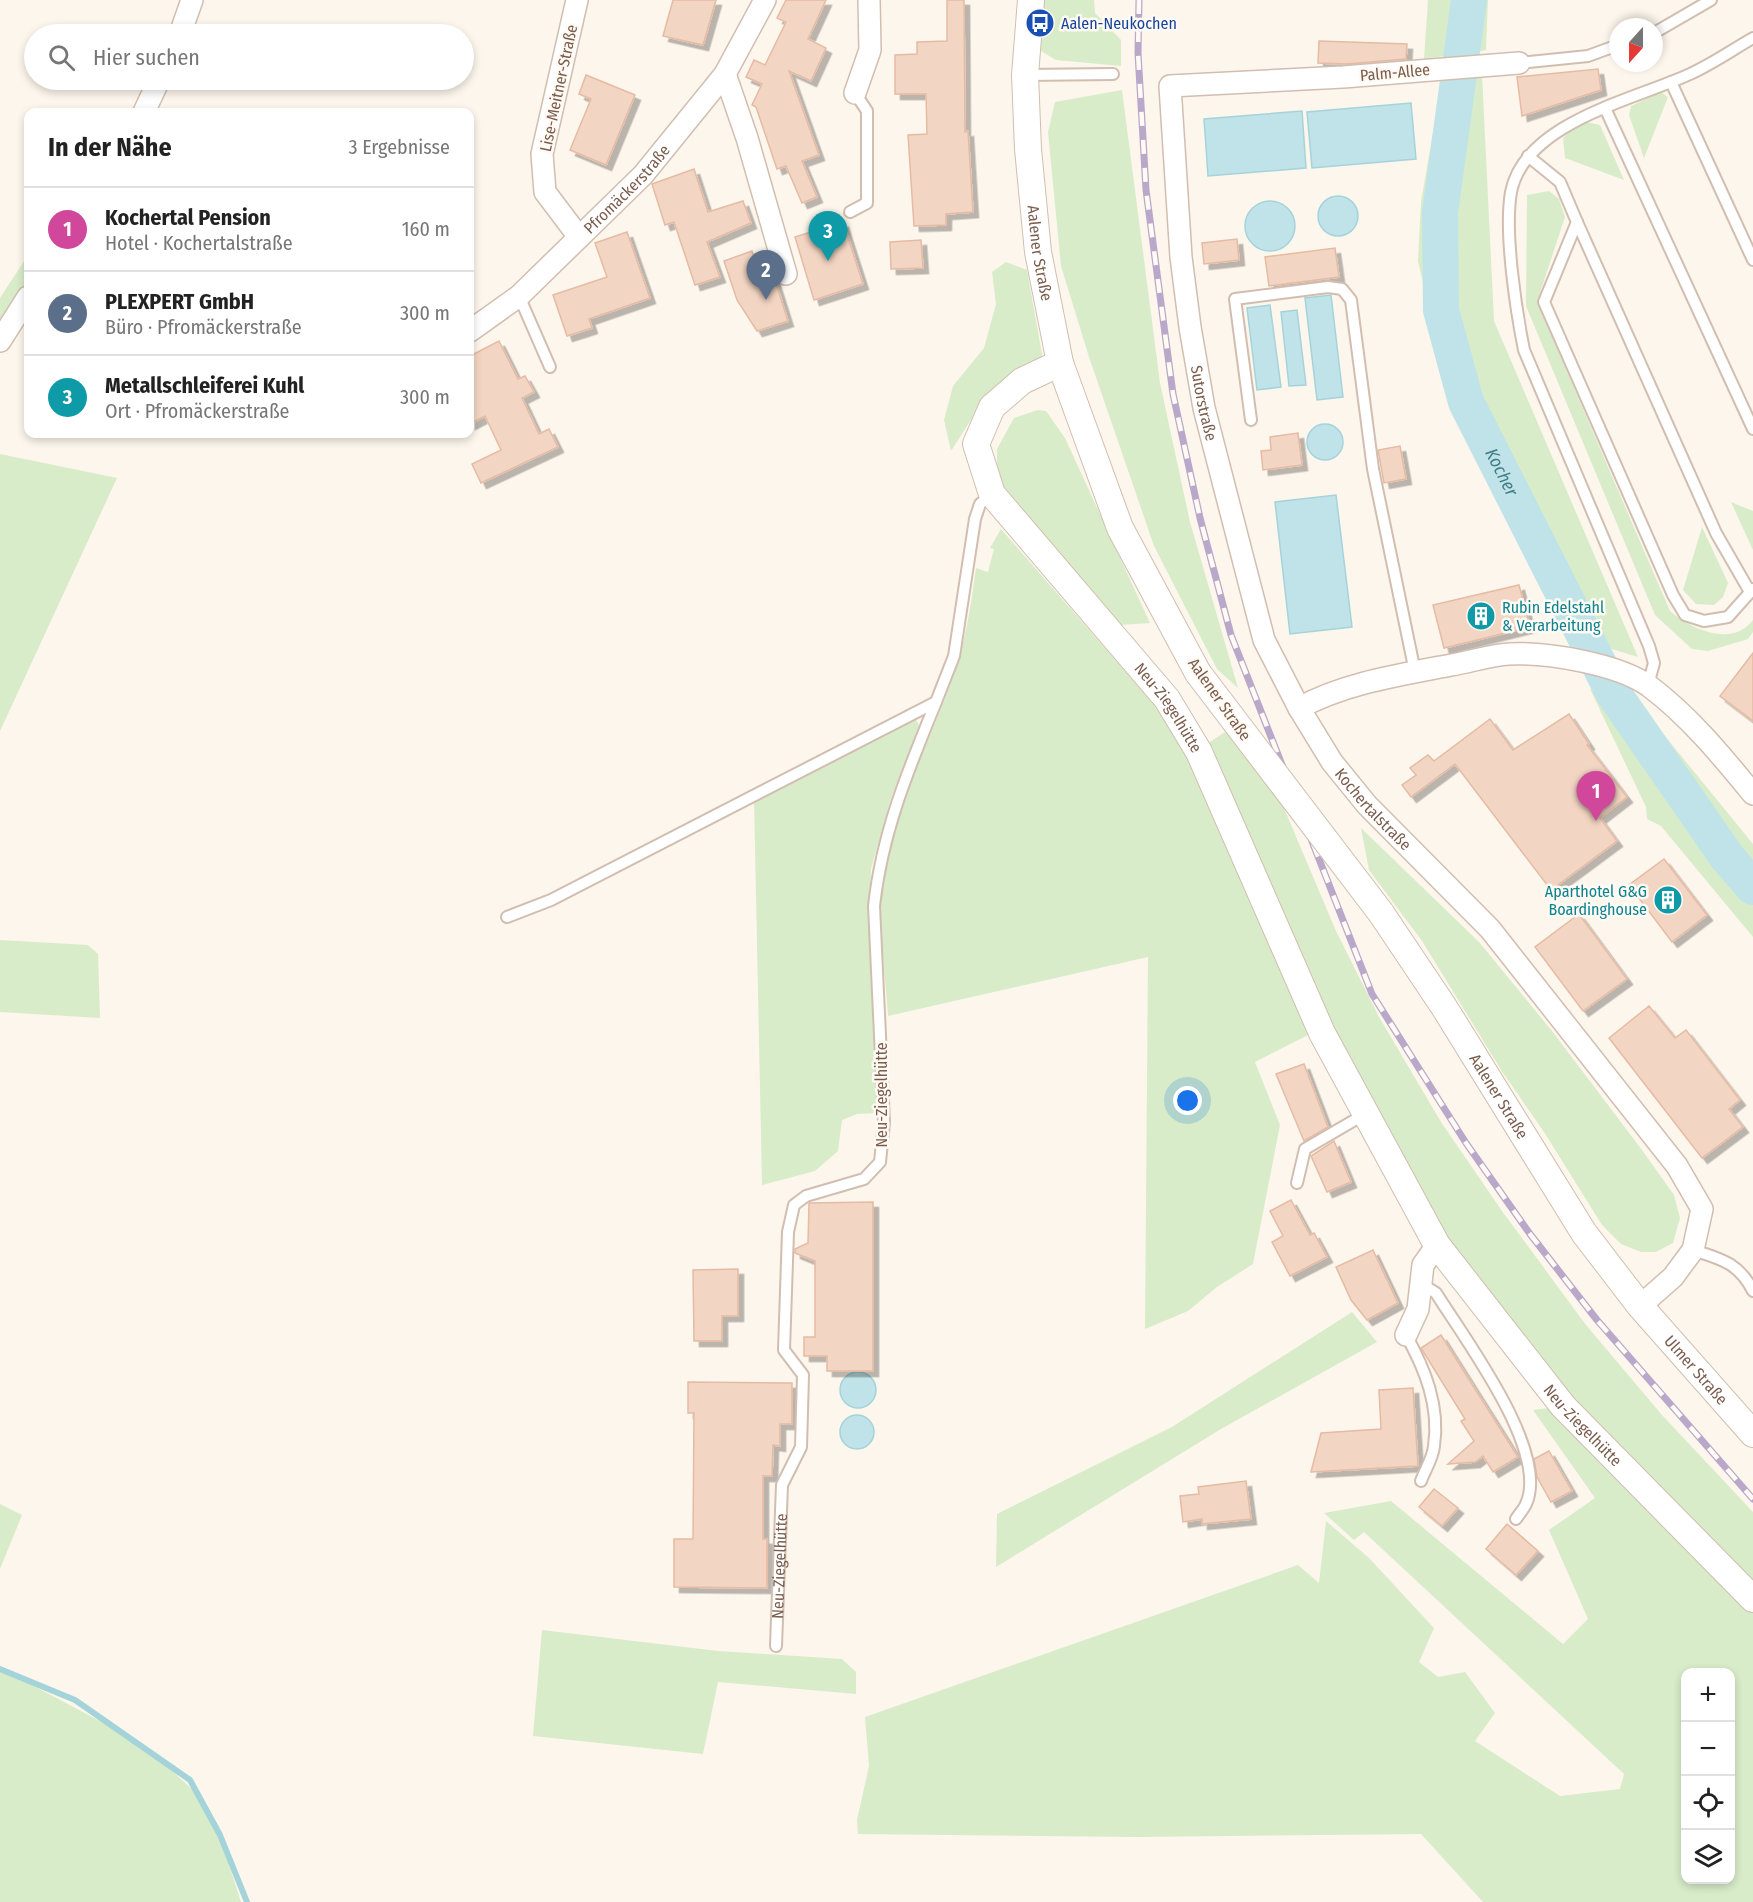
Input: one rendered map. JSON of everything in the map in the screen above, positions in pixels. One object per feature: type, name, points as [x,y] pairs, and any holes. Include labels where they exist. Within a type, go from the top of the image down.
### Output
[{"type":"street","points":[[184,24],[192,0]]},
{"type":"street","name":"Lise-Meitner-Straße","points":[[577,0],[542,154],[545,192],[579,237]]},
{"type":"street","name":"Pfromäckerstraße","points":[[474,328],[519,296],[643,175],[725,74],[765,0]]},
{"type":"street","points":[[855,93],[870,50],[869,0]]},
{"type":"street","name":"Aalener Straße","points":[[1031,0],[1025,75],[1028,149],[1038,252],[1060,363],[1120,528],[1198,673],[1381,913],[1444,1007],[1584,1233],[1640,1306]]},
{"type":"street","name":"Palm-Allee","points":[[1170,86],[1343,77],[1492,63],[1519,63]]},
{"type":"street","points":[[725,74],[747,138],[786,274]]},
{"type":"street","name":"Sutorstraße","points":[[1170,86],[1181,257],[1204,408],[1264,640],[1299,708]]},
{"type":"street","points":[[146,108],[154,90]]},
{"type":"street","points":[[0,341],[24,303]]},
{"type":"street","name":"Neu-Ziegelhütte","points":[[1060,363],[1022,381],[992,407],[976,444],[992,494],[1167,699],[1199,752],[1322,1033],[1437,1245],[1563,1406],[1748,1595]]},
{"type":"street","points":[[1299,708],[1328,692],[1415,672],[1508,654],[1564,656],[1626,675],[1648,685],[1705,736],[1753,794]]},
{"type":"street","name":"Kochertalstraße","points":[[1299,708],[1339,770],[1367,805],[1490,929],[1677,1166],[1702,1209],[1693,1250],[1673,1277],[1640,1306]]},
{"type":"street","points":[[1406,1335],[1418,1310],[1423,1265],[1437,1245]]},
{"type":"street","name":"Ulmer Straße","points":[[1640,1306],[1753,1434]]},
{"type":"lane","points":[[1663,28],[1712,0]]},
{"type":"lane","points":[[1648,685],[1654,663],[1649,646],[1524,350],[1516,313],[1510,216],[1511,191],[1528,156],[1554,133],[1605,108],[1671,82],[1753,38]]},
{"type":"lane","name":"Palm-Allee","points":[[1519,63],[1587,56],[1609,48]]},
{"type":"lane","points":[[1025,75],[1113,74]]},
{"type":"lane","points":[[1671,82],[1753,260]]},
{"type":"lane","points":[[850,212],[867,203],[867,111],[855,93]]},
{"type":"lane","points":[[1605,108],[1753,429]]},
{"type":"lane","points":[[1528,156],[1560,182],[1716,533],[1752,590],[1728,617],[1704,621],[1685,615],[1672,595],[1544,302],[1577,222]]},
{"type":"lane","points":[[1251,420],[1235,299],[1328,287],[1342,289],[1351,300],[1373,469],[1415,672]]},
{"type":"lane","points":[[519,296],[550,367]]},
{"type":"lane","points":[[507,917],[551,900],[936,702],[954,656],[975,519],[981,504],[992,494]]},
{"type":"lane","name":"Neu-Ziegelhütte","points":[[776,1646],[782,1485],[801,1447],[803,1375],[784,1350],[788,1232],[794,1205],[806,1196],[864,1179],[880,1162],[884,1122],[874,906],[884,840],[936,702]]},
{"type":"lane","points":[[1297,1183],[1305,1149],[1365,1114]]},
{"type":"lane","points":[[1693,1250],[1728,1261],[1748,1280],[1753,1291]]},
{"type":"lane","points":[[1420,1283],[1436,1293],[1512,1414],[1524,1446],[1530,1484],[1527,1503],[1516,1519]]},
{"type":"lane","points":[[1406,1335],[1430,1386],[1435,1420],[1434,1448],[1421,1481]]},
{"type":"green space","points":[[1044,0],[1094,0],[1095,13],[1121,40],[1121,66],[1056,60],[1041,51]]},
{"type":"green space","points":[[1428,0],[1488,0],[1486,50],[1424,59]]},
{"type":"green space","points":[[1482,74],[1494,321],[1638,657],[1572,637],[1449,395],[1418,261],[1421,202],[1441,86]]},
{"type":"green space","points":[[1122,90],[1160,383],[1190,522],[1238,688],[1217,669],[1154,546],[1089,357],[1061,266],[1048,132],[1055,102]]},
{"type":"green space","points":[[1661,92],[1668,97],[1644,158],[1629,115],[1631,106]]},
{"type":"green space","points":[[1580,121],[1600,125],[1624,180],[1565,158],[1563,138]]},
{"type":"green space","points":[[1549,191],[1559,199],[1565,217],[1537,302],[1670,611],[1689,624],[1712,633],[1734,633],[1753,620],[1753,632],[1748,639],[1708,651],[1692,649],[1655,615],[1526,306],[1527,195]]},
{"type":"green space","points":[[24,261],[24,287],[0,326],[0,298]]},
{"type":"green space","points":[[1006,262],[1027,270],[1043,360],[983,401],[951,451],[944,420],[953,386],[984,348],[996,304],[992,272]]},
{"type":"green space","points":[[1038,410],[1046,411],[1065,438],[1150,623],[1120,625],[997,482],[997,449],[1014,418]]},
{"type":"green space","points":[[0,454],[117,478],[0,731]]},
{"type":"green space","points":[[1731,502],[1753,511],[1753,550]]},
{"type":"green space","points":[[1702,527],[1728,583],[1723,597],[1714,605],[1696,604],[1683,590]]},
{"type":"green space","points":[[1001,529],[1153,703],[1187,758],[1314,1032],[1255,1062],[1280,1125],[1253,1264],[1217,1287],[1188,1311],[1145,1329],[1148,957],[888,1016],[881,936],[881,895],[886,856],[908,789],[957,666],[967,625],[976,568],[988,572],[994,549],[990,548]]},
{"type":"green space","points":[[1590,689],[1605,692],[1651,719],[1753,844],[1753,937],[1661,826],[1647,819],[1646,807]]},
{"type":"green space","points":[[915,718],[919,725],[891,798],[871,869],[869,929],[877,1113],[857,1114],[842,1120],[838,1151],[815,1171],[762,1185],[754,798]]},
{"type":"green space","points":[[1228,730],[1278,794],[1336,931],[1379,1017],[1441,1122],[1502,1211],[1586,1325],[1662,1415],[1753,1512],[1753,1902],[1483,1902],[1421,1834],[1137,1837],[858,1834],[857,1820],[869,1766],[865,1717],[1298,1565],[1319,1583],[1326,1521],[1369,1558],[1434,1628],[1419,1662],[1438,1677],[1465,1672],[1495,1713],[1475,1741],[1560,1796],[1620,1789],[1624,1774],[1364,1532],[1354,1540],[1324,1513],[1391,1501],[1563,1644],[1588,1619],[1549,1530],[1595,1498],[1533,1410],[1563,1406],[1568,1399],[1443,1238],[1329,1028],[1204,746]]},
{"type":"green space","points":[[1361,828],[1479,942],[1552,1031],[1642,1150],[1674,1195],[1680,1218],[1673,1243],[1656,1252],[1641,1252],[1621,1244],[1602,1225],[1544,1132],[1503,1073],[1422,941],[1369,870]]},
{"type":"green space","points":[[0,940],[88,945],[98,954],[100,1018],[0,1012]]},
{"type":"green space","points":[[1352,1312],[1377,1342],[1221,1429],[996,1567],[997,1514],[1172,1427]]},
{"type":"green space","points":[[0,1504],[22,1515],[0,1569]]},
{"type":"green space","points":[[542,1630],[718,1651],[842,1659],[856,1672],[856,1694],[718,1682],[703,1754],[533,1736]]},
{"type":"green space","points":[[0,1668],[143,1744],[195,1792],[220,1837],[241,1902],[0,1902]]},
{"type":"water","points":[[1411,103],[1416,159],[1312,168],[1307,112]]},
{"type":"water","points":[[1302,111],[1306,168],[1208,176],[1204,119]]},
{"type":"water","points":[[1338,196],[1352,202],[1358,216],[1352,230],[1338,236],[1324,230],[1318,216],[1324,202]]},
{"type":"water","points":[[1265,201],[1275,201],[1288,208],[1295,221],[1295,231],[1288,244],[1275,251],[1265,251],[1256,247],[1249,240],[1245,231],[1245,221],[1249,212],[1256,205]]},
{"type":"water","points":[[1331,295],[1343,397],[1317,400],[1305,298]]},
{"type":"water","points":[[1270,305],[1281,387],[1257,390],[1247,308]]},
{"type":"water","points":[[1297,310],[1306,385],[1289,386],[1281,312]]},
{"type":"water","points":[[1325,424],[1337,430],[1343,442],[1337,454],[1325,460],[1313,454],[1307,442],[1313,430]]},
{"type":"water","points":[[1336,495],[1352,627],[1290,634],[1275,502]]},
{"type":"water","points":[[858,1372],[871,1377],[876,1390],[871,1403],[858,1408],[845,1403],[840,1390],[845,1377]]},
{"type":"water","points":[[857,1415],[869,1420],[874,1432],[869,1444],[857,1449],[845,1444],[840,1432],[845,1420]]},
{"type":"building","points":[[673,0],[716,0],[703,45],[663,36]]},
{"type":"building","points":[[786,0],[826,0],[808,39],[826,48],[811,81],[789,71],[819,155],[802,161],[817,197],[802,203],[786,166],[777,169],[756,107],[752,105],[762,84],[746,77],[754,60],[765,65],[786,22],[777,18]]},
{"type":"building","points":[[947,0],[964,0],[965,132],[968,131],[973,212],[946,214],[946,225],[914,226],[908,135],[927,134],[926,94],[895,94],[895,55],[917,54],[917,42],[947,41]]},
{"type":"building","points":[[1319,41],[1407,44],[1406,59],[1346,64],[1318,63]]},
{"type":"building","points":[[1598,69],[1601,90],[1522,116],[1517,77]]},
{"type":"building","points":[[586,75],[635,95],[606,165],[570,150],[591,99],[579,94]]},
{"type":"building","points":[[694,169],[708,212],[743,201],[751,223],[707,242],[720,277],[695,285],[674,222],[665,225],[652,184]]},
{"type":"building","points":[[843,222],[863,284],[814,300],[795,237]]},
{"type":"building","points":[[627,232],[650,298],[589,319],[592,328],[567,336],[553,295],[607,277],[595,243]]},
{"type":"building","points":[[1237,239],[1239,260],[1204,264],[1202,243]]},
{"type":"building","points":[[921,240],[923,268],[891,269],[890,242]]},
{"type":"building","points":[[1335,248],[1339,277],[1269,286],[1265,257]]},
{"type":"building","points":[[752,251],[761,278],[773,274],[788,321],[757,331],[737,300],[724,261]]},
{"type":"building","points":[[499,341],[518,379],[525,376],[534,392],[522,398],[539,434],[549,429],[558,447],[481,483],[472,464],[501,450],[485,416],[474,422],[474,354]]},
{"type":"building","points":[[1298,433],[1302,465],[1263,470],[1261,451],[1271,450],[1270,437]]},
{"type":"building","points":[[1400,446],[1406,479],[1384,483],[1378,450]]},
{"type":"building","name":"Rubin Edelstahl & Verarbeitung","points":[[1519,585],[1530,627],[1444,648],[1433,605]]},
{"type":"building","points":[[1753,653],[1753,721],[1720,696]]},
{"type":"building","points":[[1569,714],[1589,744],[1587,745],[1627,797],[1600,818],[1617,841],[1551,890],[1455,764],[1411,797],[1402,785],[1416,775],[1410,768],[1428,755],[1434,761],[1490,719],[1513,750]]},
{"type":"building","name":"Aparthotel G&G Boardinghouse","points":[[1664,859],[1707,915],[1672,942],[1629,885]]},
{"type":"building","points":[[1579,914],[1627,979],[1583,1011],[1535,947]]},
{"type":"building","points":[[1649,1006],[1675,1038],[1686,1030],[1740,1100],[1729,1109],[1743,1127],[1702,1158],[1609,1038]]},
{"type":"building","points":[[1304,1064],[1328,1127],[1304,1141],[1276,1074]]},
{"type":"building","points":[[1334,1141],[1351,1182],[1327,1192],[1311,1156]]},
{"type":"building","points":[[1291,1200],[1310,1235],[1314,1233],[1327,1257],[1290,1276],[1272,1242],[1283,1236],[1270,1211]]},
{"type":"building","points":[[873,1202],[873,1371],[827,1371],[827,1356],[804,1356],[804,1337],[815,1337],[815,1261],[795,1253],[795,1249],[808,1243],[809,1203]]},
{"type":"building","points":[[1373,1250],[1398,1303],[1367,1320],[1351,1300],[1336,1267]]},
{"type":"building","points":[[738,1269],[738,1316],[722,1316],[722,1341],[694,1341],[693,1270]]},
{"type":"building","points":[[1441,1335],[1518,1457],[1493,1472],[1483,1456],[1475,1462],[1448,1464],[1474,1441],[1461,1421],[1465,1419],[1421,1348]]},
{"type":"building","points":[[688,1382],[792,1383],[792,1424],[780,1424],[780,1446],[773,1445],[772,1476],[763,1476],[763,1539],[767,1539],[767,1588],[674,1587],[674,1539],[693,1539],[694,1413],[688,1413]]},
{"type":"building","points":[[1413,1388],[1418,1466],[1311,1472],[1321,1433],[1381,1429],[1379,1390]]},
{"type":"building","points":[[1549,1451],[1572,1491],[1551,1502],[1537,1477],[1534,1459]]},
{"type":"building","points":[[1246,1481],[1251,1519],[1202,1524],[1202,1519],[1183,1522],[1180,1496],[1199,1494],[1198,1487]]},
{"type":"building","points":[[1434,1489],[1458,1508],[1442,1526],[1419,1507]]},
{"type":"building","points":[[1507,1524],[1538,1551],[1516,1575],[1486,1549]]},
{"type":"waterway","name":"Kocher","points":[[1469,0],[1440,213],[1441,310],[1466,402],[1614,694],[1727,857],[1753,887]]},
{"type":"waterway","points":[[1465,42],[1476,37]]},
{"type":"waterway","points":[[0,1669],[75,1700],[190,1780],[220,1835],[247,1902]]},
{"type":"railway","points":[[1139,0],[1138,53],[1146,190],[1173,394],[1200,518],[1231,635],[1372,994],[1466,1143],[1530,1234],[1597,1320],[1753,1499]]},
{"type":"place","name":"Aalen-Neukochen","points":[[1040,23]]},
{"type":"place","name":"Metallschleiferei Kuhl","points":[[828,261]]},
{"type":"place","name":"PLEXPERT GmbH","points":[[766,300]]},
{"type":"place","name":"Rubin Edelstahl & Verarbeitung","points":[[1481,616]]},
{"type":"place","name":"Kochertal Pension","points":[[1596,821]]},
{"type":"place","name":"Aparthotel G&G Boardinghouse","points":[[1668,900]]}]
